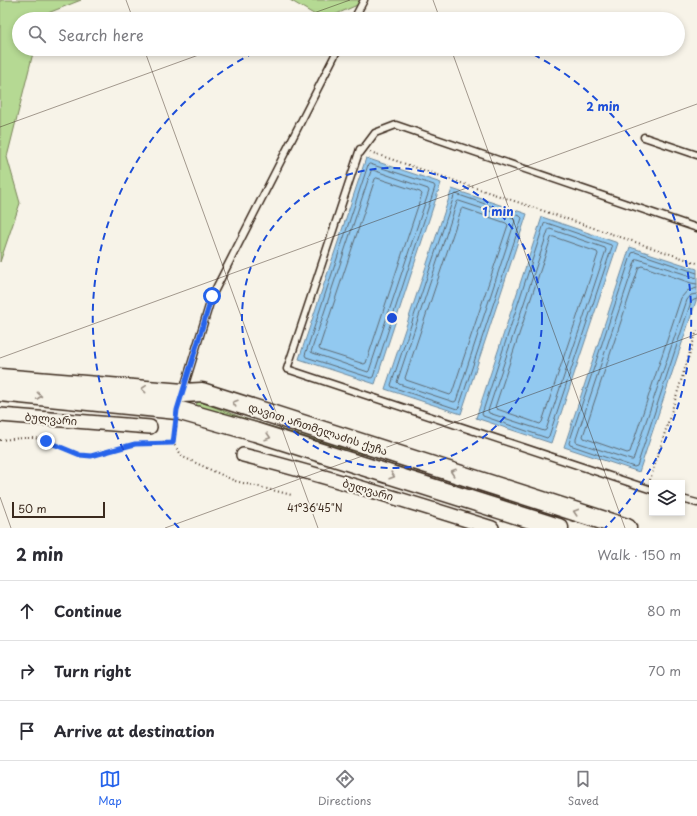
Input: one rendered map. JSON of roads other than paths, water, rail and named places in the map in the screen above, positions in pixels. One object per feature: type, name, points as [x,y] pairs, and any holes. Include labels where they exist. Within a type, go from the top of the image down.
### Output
[{"type":"street","name":"დავით ართმელაძის ქუჩა","points":[[0,378],[180,401],[256,432],[559,528]]},
{"type":"street","name":"დავით ართმელაძის ქუჩა","points":[[0,392],[180,401],[202,392],[627,528]]},
{"type":"street","name":"ბულვარი","points":[[0,415],[150,427]]},
{"type":"street","name":"ბულვარი","points":[[243,455],[279,464],[492,528]]},
{"type":"lane","points":[[358,12],[364,0]]},
{"type":"lane","points":[[180,401],[212,296],[334,56]]},
{"type":"lane","points":[[649,489],[288,369],[360,149],[360,153],[375,133],[396,125],[697,228]]},
{"type":"lane","points":[[644,137],[697,155]]},
{"type":"lane","points":[[685,500],[697,503]]},
{"type":"water","points":[[366,158],[441,183],[375,384],[299,359]]},
{"type":"water","points":[[452,189],[527,214],[461,414],[385,389]]},
{"type":"water","points":[[542,217],[618,243],[551,443],[476,418]]},
{"type":"water","points":[[630,247],[697,269],[697,298],[639,472],[564,447]]}]
